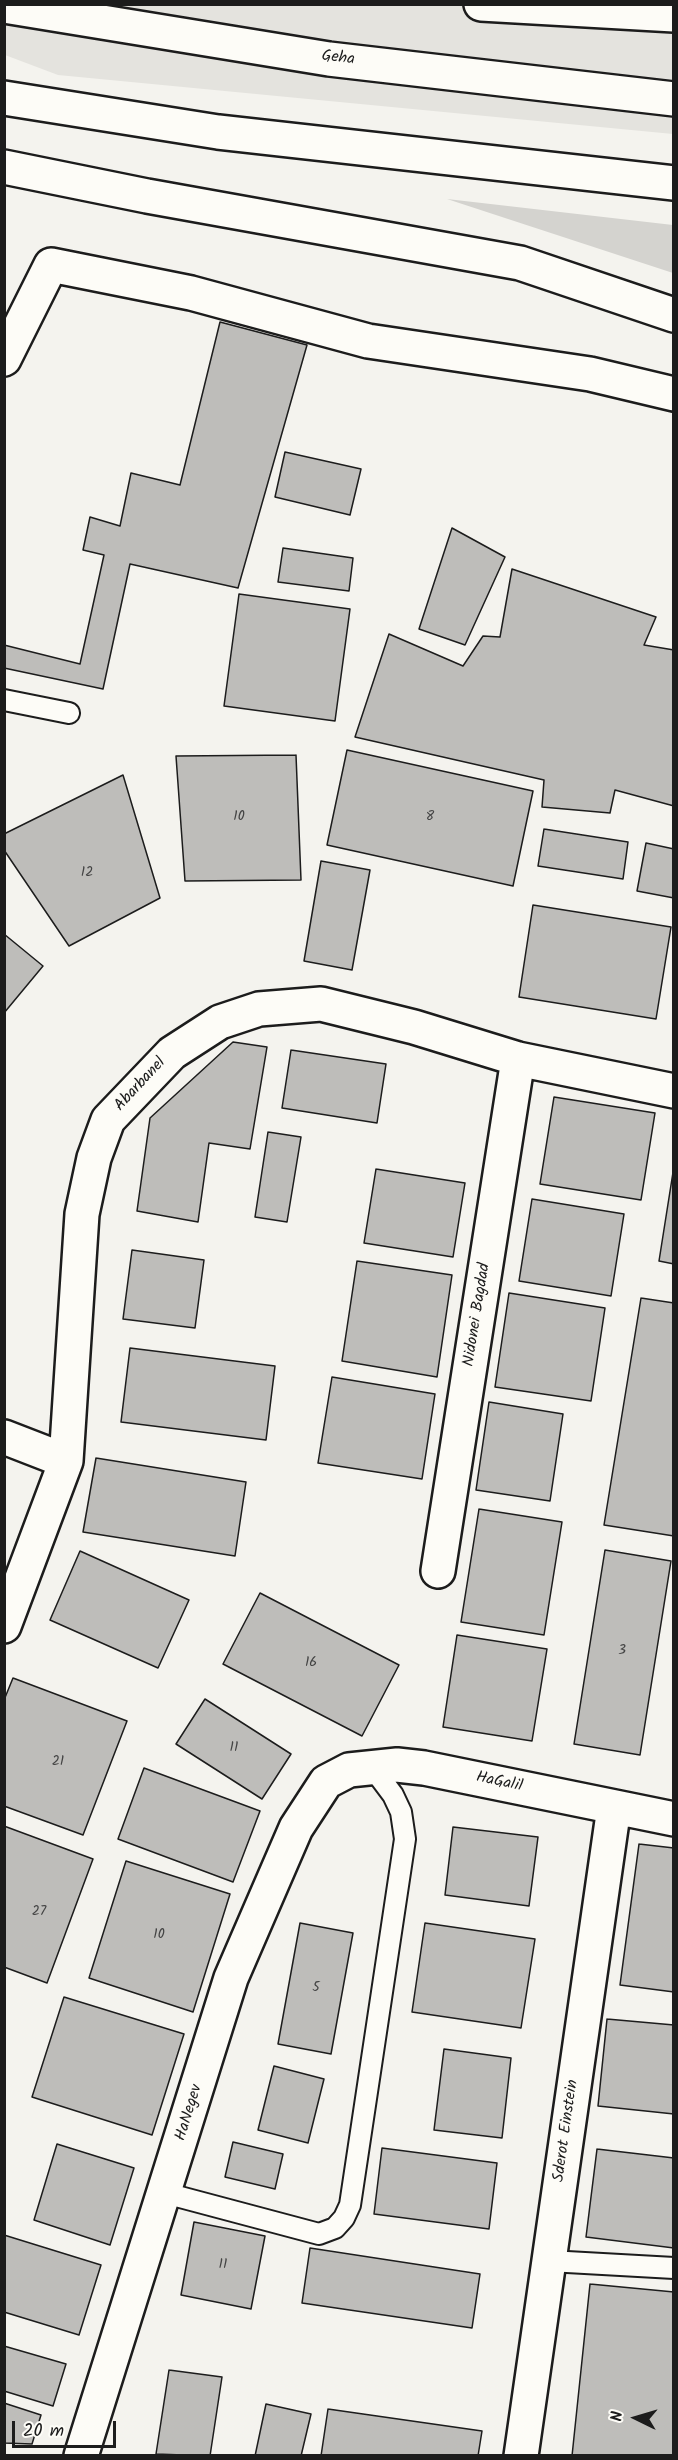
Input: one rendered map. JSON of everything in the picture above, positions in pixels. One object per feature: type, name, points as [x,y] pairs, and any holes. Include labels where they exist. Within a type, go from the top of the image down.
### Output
[{"type":"main road","points":[[481,4],[674,15]]},
{"type":"main road","name":"Geha","points":[[4,6],[329,58],[674,99]]},
{"type":"main road","points":[[4,98],[218,132],[674,183]]},
{"type":"main road","points":[[4,167],[147,196],[520,263],[674,315]]},
{"type":"main road","points":[[4,359],[51,265],[190,293],[368,341],[590,374],[674,394]]},
{"type":"main road","name":"Abarbanel","points":[[4,1626],[66,1461],[82,1214],[94,1158],[108,1120],[172,1053],[229,1018],[259,1009],[321,1004],[414,1027],[518,1059],[674,1090]]},
{"type":"main road","name":"Nidonei Bagdad","points":[[438,1571],[518,1059]]},
{"type":"main road","points":[[4,1437],[66,1461]]},
{"type":"main road","name":"HaGalil","points":[[326,1782],[349,1770],[372,1767],[424,1768],[674,1819]]},
{"type":"main road","name":"HaNegev","points":[[81,2456],[231,1978],[296,1828],[326,1782]]},
{"type":"main road","name":"Sderot Einstein","points":[[521,2456],[614,1807]]},
{"type":"lane","points":[[4,700],[69,713]]},
{"type":"lane","points":[[165,2193],[319,2234],[335,2228],[344,2218],[350,2205],[405,1839],[401,1812],[372,1767]]},
{"type":"lane","points":[[549,2261],[674,2268]]},
{"type":"shaded area","points":[[4,5],[673,5],[673,134],[58,75],[5,55]]},
{"type":"shaded area","points":[[447,199],[673,225],[673,273]]},
{"type":"building","points":[[220,322],[307,345],[238,588],[130,564],[103,689],[4,668],[4,645],[80,664],[104,555],[83,550],[90,517],[120,526],[131,473],[180,485]]},
{"type":"building","points":[[285,452],[361,469],[350,515],[275,497]]},
{"type":"building","points":[[452,528],[505,557],[465,645],[419,629]]},
{"type":"building","points":[[283,548],[353,558],[349,591],[278,582]]},
{"type":"building","points":[[512,569],[656,617],[644,645],[674,650],[674,806],[615,790],[610,813],[542,807],[544,780],[355,737],[389,634],[463,666],[483,636],[500,637]]},
{"type":"building","points":[[239,594],[350,609],[335,721],[224,706]]},
{"type":"building","points":[[347,750],[533,791],[513,886],[327,845]]},
{"type":"building","points":[[296,755],[301,880],[185,881],[176,756]]},
{"type":"building","points":[[123,775],[160,898],[69,946],[4,850],[4,834]]},
{"type":"building","points":[[544,829],[628,842],[623,879],[538,866]]},
{"type":"building","points":[[646,843],[674,849],[674,898],[637,891]]},
{"type":"building","points":[[321,861],[370,870],[352,970],[304,961]]},
{"type":"building","points":[[533,905],[671,927],[656,1019],[519,997]]},
{"type":"building","points":[[4,934],[43,966],[4,1013]]},
{"type":"building","points":[[233,1042],[267,1047],[250,1149],[209,1143],[198,1222],[137,1211],[150,1118]]},
{"type":"building","points":[[291,1050],[386,1064],[377,1123],[282,1108]]},
{"type":"building","points":[[554,1097],[655,1113],[641,1200],[540,1184]]},
{"type":"building","points":[[268,1132],[301,1137],[287,1222],[255,1217]]},
{"type":"building","points":[[674,1166],[674,1264],[659,1261]]},
{"type":"building","points":[[376,1169],[465,1183],[453,1257],[364,1243]]},
{"type":"building","points":[[532,1199],[624,1214],[611,1296],[519,1281]]},
{"type":"building","points":[[132,1250],[204,1260],[195,1328],[123,1319]]},
{"type":"building","points":[[357,1261],[452,1275],[437,1377],[342,1361]]},
{"type":"building","points":[[509,1293],[605,1308],[591,1401],[495,1387]]},
{"type":"building","points":[[641,1298],[674,1303],[674,1536],[604,1525]]},
{"type":"building","points":[[130,1348],[275,1366],[266,1440],[121,1422]]},
{"type":"building","points":[[332,1377],[435,1394],[422,1479],[318,1463]]},
{"type":"building","points":[[489,1402],[563,1414],[550,1501],[476,1490]]},
{"type":"building","points":[[96,1458],[246,1482],[235,1556],[83,1532]]},
{"type":"building","points":[[479,1509],[562,1522],[544,1635],[461,1622]]},
{"type":"building","points":[[605,1550],[671,1561],[640,1755],[574,1744]]},
{"type":"building","points":[[80,1551],[189,1600],[158,1668],[50,1620]]},
{"type":"building","points":[[260,1593],[399,1665],[362,1736],[223,1664]]},
{"type":"building","points":[[457,1635],[547,1649],[532,1741],[443,1727]]},
{"type":"building","points":[[13,1678],[127,1721],[83,1835],[4,1806],[4,1700]]},
{"type":"building","points":[[205,1699],[291,1754],[262,1799],[176,1744]]},
{"type":"building","points":[[144,1768],[260,1811],[233,1882],[118,1839]]},
{"type":"building","points":[[4,1826],[93,1859],[47,1983],[4,1967]]},
{"type":"building","points":[[453,1827],[538,1837],[529,1906],[445,1895]]},
{"type":"building","points":[[639,1844],[674,1848],[674,1992],[620,1985]]},
{"type":"building","points":[[126,1861],[230,1894],[193,2012],[89,1978]]},
{"type":"building","points":[[300,1923],[353,1933],[331,2054],[278,2044]]},
{"type":"building","points":[[425,1923],[535,1939],[521,2028],[412,2012]]},
{"type":"building","points":[[64,1997],[184,2034],[152,2135],[32,2097]]},
{"type":"building","points":[[607,2019],[674,2025],[674,2114],[598,2106]]},
{"type":"building","points":[[444,2049],[511,2058],[502,2138],[434,2130]]},
{"type":"building","points":[[274,2066],[324,2079],[308,2143],[258,2130]]},
{"type":"building","points":[[233,2142],[283,2154],[275,2189],[225,2177]]},
{"type":"building","points":[[57,2144],[134,2168],[110,2245],[34,2220]]},
{"type":"building","points":[[382,2148],[497,2163],[489,2229],[374,2214]]},
{"type":"building","points":[[597,2149],[674,2158],[674,2248],[586,2237]]},
{"type":"building","points":[[194,2222],[265,2236],[251,2309],[181,2295]]},
{"type":"building","points":[[4,2235],[101,2265],[79,2335],[4,2312]]},
{"type":"building","points":[[310,2248],[480,2274],[472,2328],[302,2303]]},
{"type":"building","points":[[590,2284],[674,2292],[674,2456],[572,2456]]},
{"type":"building","points":[[4,2346],[66,2364],[53,2406],[4,2391]]},
{"type":"building","points":[[169,2370],[222,2377],[210,2456],[156,2454]]},
{"type":"building","points":[[4,2403],[41,2415],[32,2444],[4,2443]]},
{"type":"building","points":[[266,2404],[311,2414],[301,2456],[255,2456]]},
{"type":"building","points":[[328,2409],[482,2431],[478,2456],[321,2456]]}]
